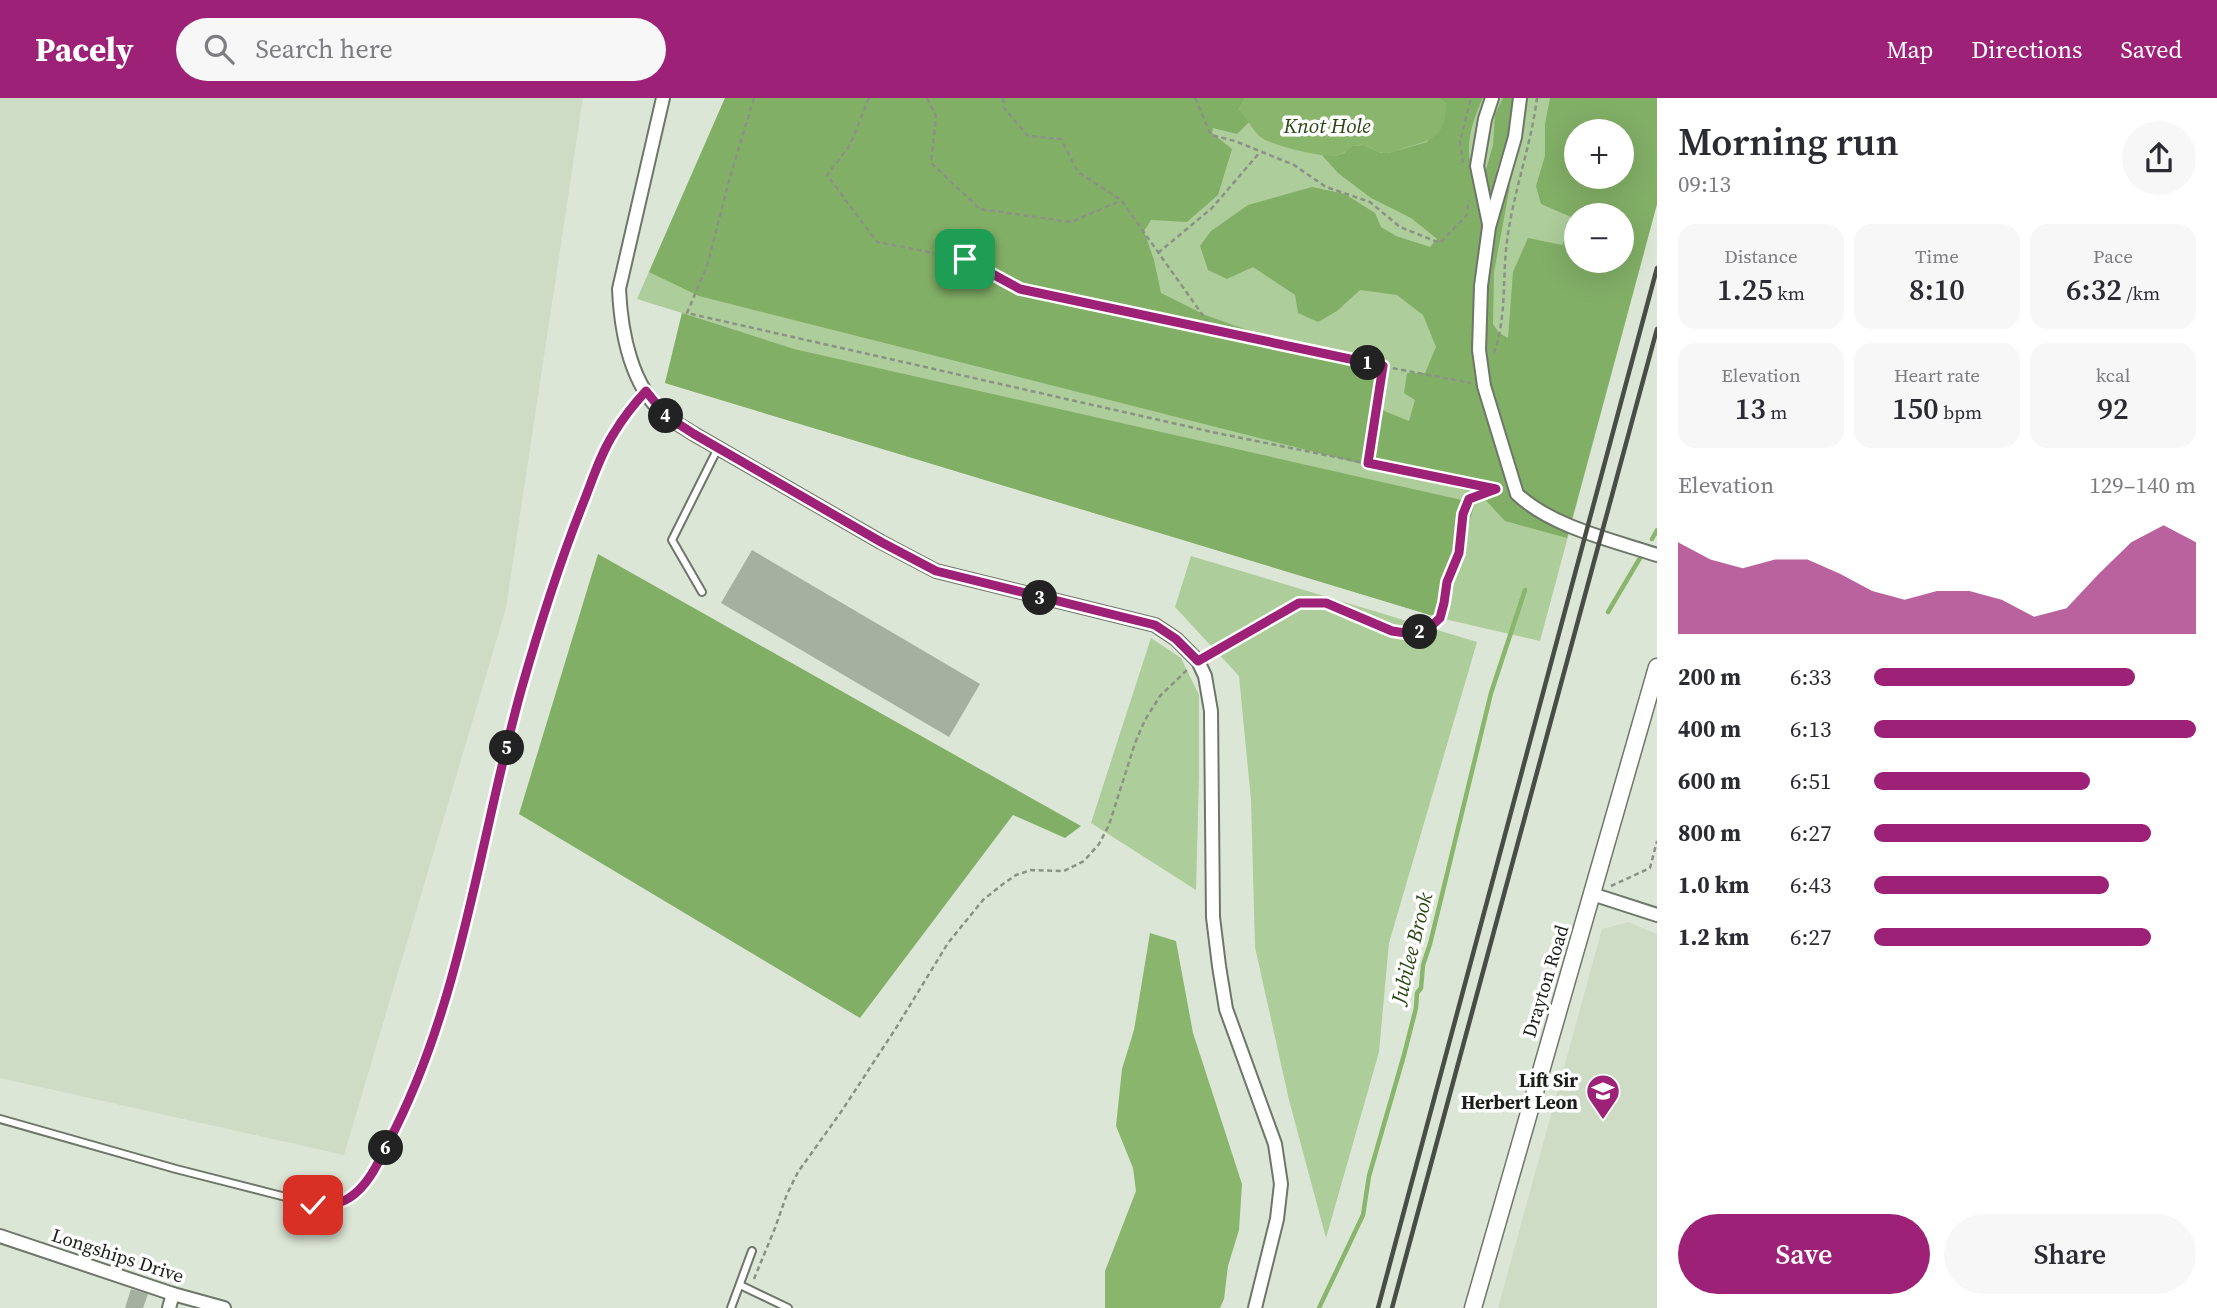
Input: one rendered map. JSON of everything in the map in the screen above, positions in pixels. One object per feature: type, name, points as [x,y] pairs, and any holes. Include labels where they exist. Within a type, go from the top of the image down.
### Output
[{"type":"street","points":[[663,98],[619,289],[620,318],[634,368],[646,391],[666,416],[881,542],[936,571],[1155,625],[1176,639],[1198,661],[1205,676],[1210,711],[1213,917],[1219,966],[1226,1009],[1275,1144],[1281,1184],[1277,1220],[1255,1308]]},
{"type":"street","points":[[1489,227],[1477,166],[1485,119],[1492,98]]},
{"type":"street","points":[[1520,98],[1515,137],[1489,227],[1481,286],[1479,350],[1484,386],[1517,494],[1530,506],[1565,524],[1657,555]]},
{"type":"street","name":"Drayton Road","points":[[1473,1308],[1657,667]]},
{"type":"street","points":[[1592,894],[1657,915]]},
{"type":"street","name":"Longships Drive","points":[[0,1236],[173,1294],[224,1308]]},
{"type":"street","points":[[169,1308],[173,1294]]},
{"type":"lane","points":[[0,1119],[313,1205],[341,1202],[361,1188],[377,1165],[399,1123],[444,1004],[522,688],[570,535],[612,435],[646,391]]},
{"type":"lane","points":[[702,592],[672,540],[718,448]]},
{"type":"lane","points":[[731,1308],[752,1251]]},
{"type":"lane","points":[[740,1285],[788,1308]]},
{"type":"path","points":[[754,98],[707,266],[687,313],[1212,432],[1517,494]]},
{"type":"path","points":[[869,98],[850,145],[827,174],[877,242],[965,259],[1020,289],[1484,386]]},
{"type":"path","points":[[927,98],[936,116],[931,163],[979,209],[1071,222],[1121,200]]},
{"type":"path","points":[[1003,98],[1004,108],[1028,136],[1061,139],[1078,172],[1121,200],[1215,331]]},
{"type":"path","points":[[1195,98],[1212,135],[1235,141],[1294,165],[1326,187],[1370,202],[1400,228],[1440,243],[1466,216],[1471,193]]},
{"type":"path","points":[[1464,169],[1460,141],[1471,98]]},
{"type":"path","points":[[1482,369],[1490,364],[1502,331],[1507,240],[1534,124],[1537,98]]},
{"type":"path","points":[[1158,253],[1212,208],[1260,152]]},
{"type":"path","points":[[1368,463],[1383,366]]},
{"type":"path","points":[[750,1289],[798,1172],[841,1112],[911,1005],[937,959],[964,921],[983,900],[1016,875],[1031,870],[1064,871],[1084,861],[1106,834],[1135,743],[1160,696],[1198,661],[1299,603],[1326,603],[1392,631],[1412,634],[1427,630],[1440,618],[1447,582],[1459,553],[1463,514],[1469,499],[1496,489]]},
{"type":"path","points":[[1592,894],[1650,868],[1657,842]]},
{"type":"shaded area","points":[[0,98],[583,98],[506,608],[344,1155],[0,1078]]},
{"type":"shaded area","points":[[725,98],[1657,98],[1657,204],[1540,641],[1440,618],[665,383],[682,313],[637,299]]},
{"type":"shaded area","points":[[725,98],[1245,98],[1239,109],[1250,121],[1237,134],[1213,128],[1212,133],[1232,149],[1218,195],[1187,222],[1151,220],[1144,231],[1161,293],[1205,315],[1372,374],[1382,410],[1409,421],[1415,400],[1404,393],[1407,373],[1425,373],[1436,347],[1423,315],[1397,295],[1360,290],[1337,311],[1318,322],[1298,313],[1295,295],[1253,267],[1227,279],[1208,270],[1200,246],[1211,231],[1248,205],[1312,187],[1345,194],[1375,213],[1381,227],[1396,236],[1430,247],[1437,239],[1411,218],[1371,198],[1338,173],[1321,154],[1335,156],[1344,153],[1351,146],[1364,145],[1381,153],[1388,153],[1427,142],[1446,104],[1439,98],[1483,98],[1473,123],[1469,157],[1471,165],[1485,173],[1493,145],[1495,114],[1503,98],[1528,98],[1522,117],[1510,131],[1497,169],[1500,179],[1510,186],[1494,272],[1493,324],[1499,333],[1508,338],[1513,272],[1528,238],[1562,245],[1564,241],[1564,273],[1634,273],[1634,203],[1564,203],[1564,214],[1541,204],[1536,186],[1545,156],[1545,124],[1550,98],[1657,98],[1657,204],[1567,538],[1505,521],[1480,494],[699,296],[649,272]]},
{"type":"shaded area","points":[[682,313],[794,349],[1475,503],[1440,618],[665,383]]},
{"type":"shaded area","points":[[598,554],[1081,826],[1065,838],[1013,815],[860,1018],[519,814]]},
{"type":"shaded area","points":[[1191,556],[1477,642],[1389,943],[1379,1052],[1326,1238],[1289,1100],[1255,947],[1251,800],[1239,676],[1175,607]]},
{"type":"shaded area","points":[[1151,638],[1181,658],[1199,695],[1196,890],[1091,823]]},
{"type":"shaded area","name":"Lift Sir Herbert Leon","points":[[1628,922],[1657,934],[1657,1308],[1498,1308],[1602,929]]},
{"type":"water","name":"Knot Hole","points":[[1245,98],[1439,98],[1446,104],[1443,124],[1430,139],[1388,153],[1359,145],[1338,155],[1328,156],[1286,147],[1262,138],[1239,109]]},
{"type":"water","points":[[1150,933],[1176,941],[1193,1033],[1242,1184],[1239,1230],[1228,1266],[1224,1299],[1220,1308],[1105,1308],[1105,1271],[1136,1191],[1133,1168],[1116,1126],[1122,1069],[1134,1030]]},
{"type":"building","points":[[752,550],[980,684],[949,737],[721,603]]},
{"type":"building","points":[[131,1289],[148,1294],[143,1308],[125,1308]]},
{"type":"waterway","points":[[1652,539],[1657,530]]},
{"type":"waterway","points":[[1608,612],[1640,558]]},
{"type":"waterway","name":"Jubilee Brook","points":[[1319,1308],[1363,1215],[1369,1176],[1416,1008],[1423,965],[1491,693],[1525,590]]},
{"type":"railway","points":[[1378,1308],[1657,268]]},
{"type":"railway","points":[[1392,1308],[1657,329]]},
{"type":"place","name":"Lift Sir Herbert Leon","points":[[1603,1121]]},
{"type":"route","points":[[313,1205],[341,1202],[361,1188],[399,1123],[444,1004],[522,688],[570,535],[612,435],[646,391],[666,416],[694,434],[936,571],[1155,625],[1176,639],[1198,661],[1299,603],[1326,603],[1392,631],[1412,634],[1427,630],[1440,618],[1447,582],[1459,553],[1463,514],[1469,499],[1496,489],[1368,463],[1383,366],[1020,289],[965,259]]}]
